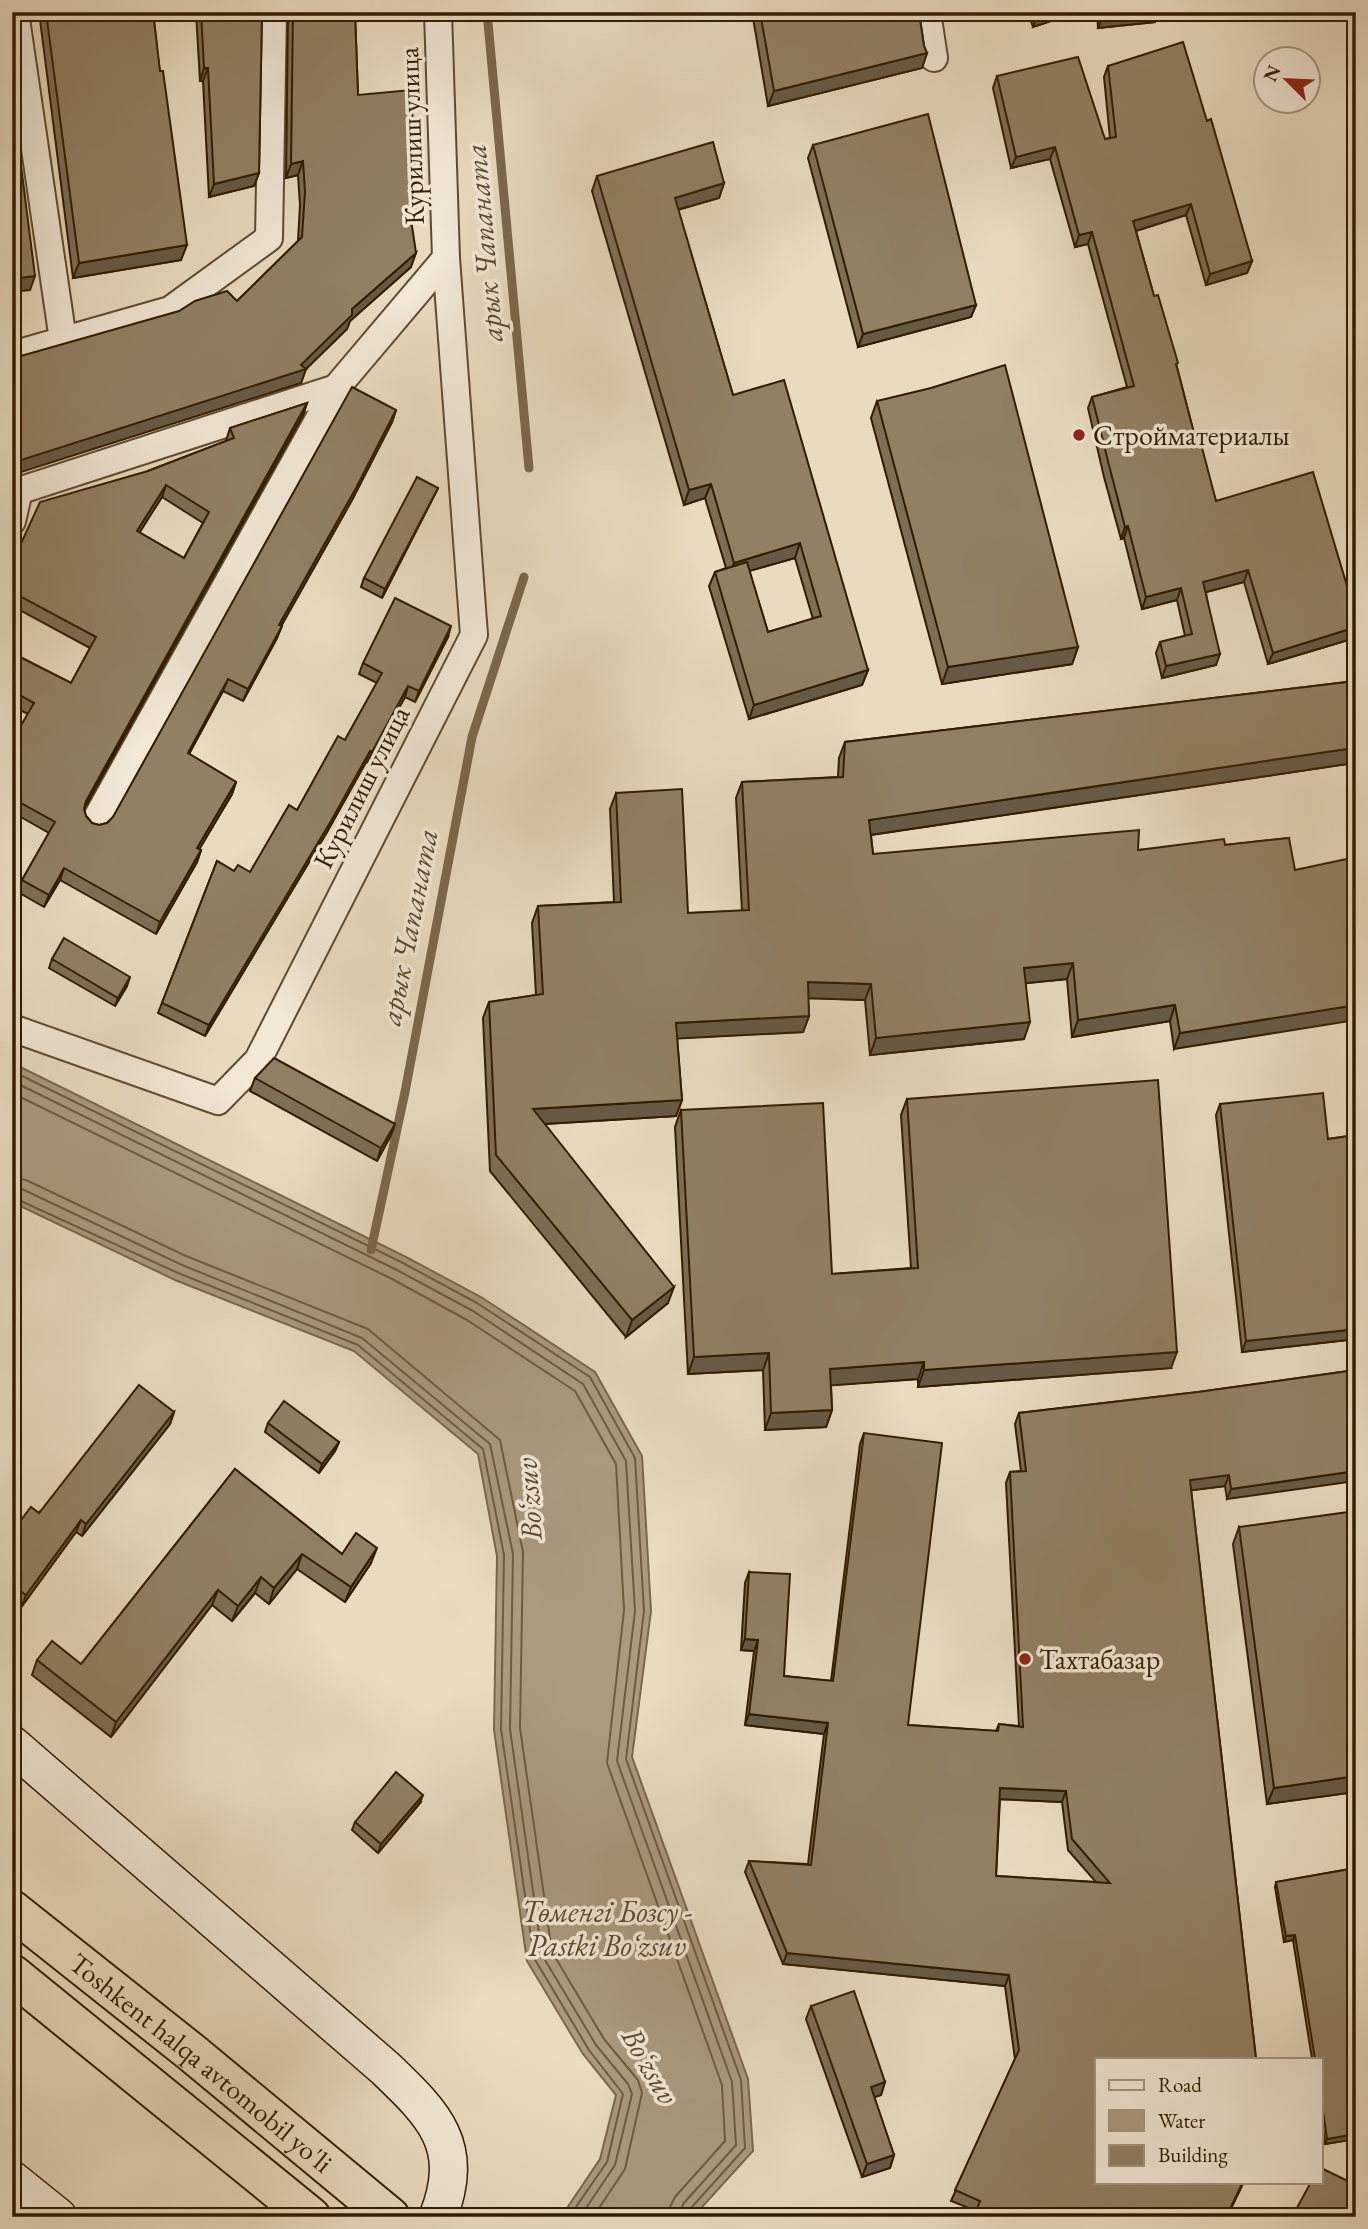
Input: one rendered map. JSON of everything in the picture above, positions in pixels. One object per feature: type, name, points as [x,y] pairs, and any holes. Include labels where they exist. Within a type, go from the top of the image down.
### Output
[{"type":"highway","name":"Toshkent halqa avtomobil yo'li","points":[[12,1910],[191,2052],[390,2217]]},
{"type":"highway","name":"Toshkent halqa avtomobil yo'li","points":[[12,1974],[297,2205]]},
{"type":"highway","points":[[12,2006],[57,2009]]},
{"type":"street","points":[[15,12],[63,340]]},
{"type":"street","points":[[12,355],[170,310],[269,238],[273,12]]},
{"type":"street","name":"Курилиш улица","points":[[12,1028],[218,1101],[258,1060],[474,635],[446,258],[438,12]]},
{"type":"street","points":[[927,12],[934,58]]},
{"type":"street","name":"Курилиш улица","points":[[95,821],[336,388],[446,258]]},
{"type":"street","points":[[12,521],[16,492],[336,388]]},
{"type":"street","points":[[12,1745],[413,2095],[443,2136],[449,2160],[447,2185],[438,2217]]},
{"type":"street","points":[[12,2180],[58,2217]]},
{"type":"water","name":"Төменгі Бозсу - Pastki Boʻzsuv","points":[[12,1063],[404,1256],[481,1297],[595,1372],[642,1456],[651,1611],[632,1757],[748,2079],[753,2151],[693,2217],[561,2217],[600,2159],[616,2095],[583,2054],[527,1961],[494,1730],[497,1556],[478,1454],[354,1351],[175,1280],[12,1202]]},
{"type":"building","points":[[46,12],[153,12],[187,245],[79,263]]},
{"type":"building","points":[[201,12],[262,12],[259,173],[214,184],[208,68],[204,68]]},
{"type":"building","points":[[293,12],[355,12],[358,95],[411,90],[417,204],[409,206],[416,253],[352,309],[352,315],[301,365],[306,369],[12,463],[12,356],[21,356],[179,311],[195,301],[227,291],[237,301],[302,237],[305,192],[303,161],[291,164]]},
{"type":"building","points":[[760,12],[919,12],[927,53],[774,91]]},
{"type":"building","points":[[1183,42],[1207,121],[1211,119],[1252,261],[1210,274],[1191,204],[1133,221],[1154,296],[1158,295],[1178,363],[1176,364],[1196,441],[1200,440],[1216,501],[1313,472],[1356,616],[1356,627],[1273,653],[1248,570],[1203,582],[1220,654],[1166,666],[1160,642],[1192,634],[1181,588],[1146,597],[1092,397],[1134,386],[1092,232],[1079,235],[1055,147],[1016,157],[997,76],[1078,57],[1105,139],[1116,137],[1108,66]]},
{"type":"building","points":[[12,95],[35,276],[12,279]]},
{"type":"building","points":[[928,114],[976,305],[863,334],[813,145]]},
{"type":"building","points":[[713,142],[724,183],[675,198],[733,395],[784,380],[868,670],[754,705],[715,572],[747,562],[768,632],[821,616],[800,543],[734,563],[711,484],[689,490],[597,176]]},
{"type":"building","points":[[1005,365],[1078,647],[948,667],[877,401],[931,388]]},
{"type":"building","points":[[352,387],[396,410],[356,488],[279,625],[282,626],[248,689],[228,679],[188,753],[236,782],[197,848],[201,850],[160,922],[64,868],[49,895],[22,880],[55,822],[12,798],[12,741],[34,703],[12,691],[12,653],[71,683],[96,637],[12,592],[12,563],[40,502],[148,471],[234,438],[230,428],[307,403],[86,801],[84,809],[92,823],[107,823],[113,817]],"holes":[[[166,485],[209,512],[184,558],[137,531]]]},
{"type":"building","points":[[417,477],[438,488],[385,589],[364,578]]},
{"type":"building","points":[[395,598],[451,626],[419,691],[408,686],[372,752],[370,751],[209,1025],[162,1003],[217,861],[234,871],[238,865],[250,872],[289,805],[297,810],[338,736],[345,740],[382,673],[363,663]]},
{"type":"building","points":[[1356,681],[1356,759],[1353,748],[869,820],[873,854],[1139,830],[1138,850],[1224,839],[1225,845],[1289,838],[1295,870],[1356,857],[1356,1005],[1180,1033],[1175,1005],[1078,1020],[1073,963],[1024,968],[1030,1022],[876,1038],[871,984],[808,982],[809,1016],[676,1023],[682,1100],[533,1109],[674,1287],[632,1320],[496,1155],[489,1002],[543,994],[538,906],[621,902],[616,793],[682,789],[688,913],[749,910],[742,782],[843,777],[845,742]]},
{"type":"building","points":[[64,938],[130,977],[118,998],[52,959]]},
{"type":"building","points":[[274,1058],[395,1124],[381,1148],[255,1078]]},
{"type":"building","points":[[1158,1080],[1177,1352],[924,1370],[924,1362],[830,1369],[832,1410],[771,1413],[769,1353],[694,1357],[681,1110],[823,1103],[832,1274],[918,1268],[907,1099]]},
{"type":"building","points":[[1323,1093],[1328,1139],[1356,1135],[1356,1329],[1246,1341],[1220,1104]]},
{"type":"building","points":[[1356,1370],[1356,1471],[1231,1489],[1229,1475],[1190,1480],[1256,2058],[1095,2058],[1095,2184],[1242,2184],[1226,2217],[974,2217],[980,2201],[955,2190],[1019,2050],[1009,1975],[787,1953],[749,1861],[811,1865],[828,1723],[749,1714],[758,1640],[745,1639],[749,1572],[790,1574],[784,1676],[833,1681],[864,1433],[942,1443],[908,1725],[998,1731],[999,1724],[1023,1727],[1010,1472],[1026,1471],[1019,1413]],"holes":[[[1000,1788],[1066,1791],[1072,1839],[1110,1883],[996,1876]]]},
{"type":"building","points":[[139,1385],[174,1412],[86,1524],[81,1520],[26,1595],[12,1585],[12,1532],[31,1507],[39,1513]]},
{"type":"building","points":[[284,1401],[339,1442],[322,1464],[268,1423]]},
{"type":"building","points":[[235,1469],[342,1554],[356,1533],[377,1548],[351,1587],[302,1554],[274,1588],[261,1577],[238,1606],[218,1590],[116,1722],[37,1660],[52,1641],[81,1664]]},
{"type":"building","points":[[1356,1511],[1356,1776],[1274,1788],[1239,1527]]},
{"type":"building","points":[[396,1772],[423,1795],[381,1844],[355,1822]]},
{"type":"building","points":[[1356,1868],[1356,2134],[1327,2139],[1322,2104],[1322,2058],[1315,2058],[1295,1935],[1286,1936],[1276,1882]]},
{"type":"building","points":[[854,1991],[885,2082],[871,2087],[894,2155],[867,2164],[811,2006]]},
{"type":"building","points":[[1322,2168],[1356,2185],[1356,2217],[1292,2217],[1310,2184],[1322,2184]]},
{"type":"waterway","name":"арык Чапаната","points":[[487,12],[529,468]]},
{"type":"waterway","name":"арык Чапаната","points":[[371,1250],[405,1092],[472,737],[524,577]]},
{"type":"place","name":"Стройматериалы","points":[[1079,435]]},
{"type":"place","name":"Тахтабазар","points":[[1025,1659]]},
{"type":"water label","name":"Boʻzsuv","points":[[529,1499]]},
{"type":"water label","name":"Boʻzsuv","points":[[650,2066]]}]
